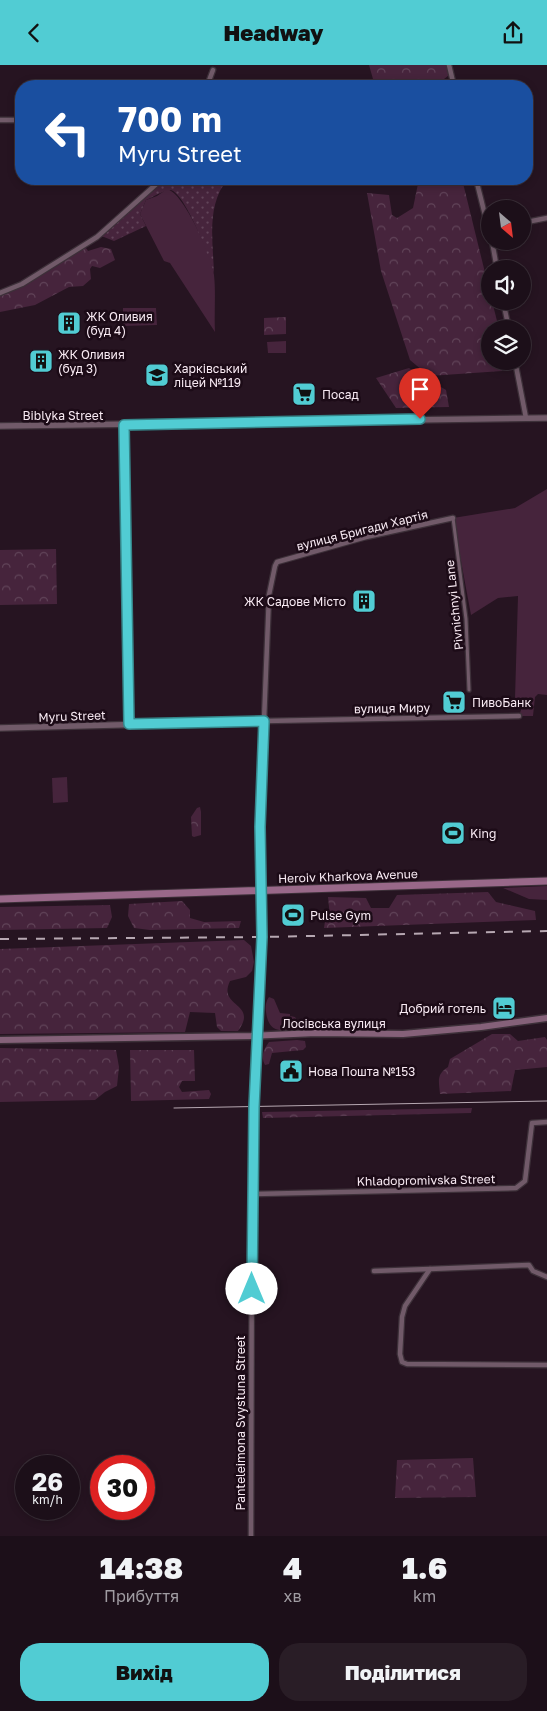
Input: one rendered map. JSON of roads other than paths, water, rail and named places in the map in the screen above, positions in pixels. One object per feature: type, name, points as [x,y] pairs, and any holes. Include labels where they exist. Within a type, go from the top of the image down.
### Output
[{"type":"main road","name":"Heroiv Kharkova Avenue","points":[[0,899],[547,881]]},
{"type":"main road","name":"Panteleimona Svystuna Street","points":[[258,1035],[262,890]]},
{"type":"main road","name":"Лосівська вулиця","points":[[0,1040],[316,1033],[403,1034],[482,1027],[547,1018]]},
{"type":"street","points":[[449,65],[453,80]]},
{"type":"street","points":[[209,80],[213,70]]},
{"type":"street","points":[[0,120],[15,120]]},
{"type":"street","points":[[0,293],[22,284],[97,237],[155,185]]},
{"type":"street","points":[[478,185],[482,200]]},
{"type":"street","points":[[531,221],[547,218]]},
{"type":"street","points":[[517,370],[526,418]]},
{"type":"street","name":"Biblyka Street","points":[[0,426],[547,418]]},
{"type":"street","points":[[124,425],[129,724]]},
{"type":"street","name":"вулиця Бригади Хартія","points":[[277,562],[366,537],[452,518]]},
{"type":"street","name":"Pivnichnyi Lane","points":[[452,518],[466,619],[469,690]]},
{"type":"street","name":"Panteleimona Svystuna Street","points":[[262,890],[260,827],[269,595],[277,562]]},
{"type":"street","name":"вулиця Миру","points":[[264,721],[519,716]]},
{"type":"street","name":"Myru Street","points":[[0,728],[264,721]]},
{"type":"street","name":"Panteleimona Svystuna Street","points":[[251,1536],[252,1194],[258,1035]]},
{"type":"street","name":"Khladopromivska Street","points":[[252,1194],[516,1188],[525,1181],[532,1123],[547,1122]]},
{"type":"street","points":[[374,1271],[529,1265],[533,1271],[547,1277]]},
{"type":"street","points":[[430,1269],[403,1311],[400,1354],[402,1362],[412,1364],[547,1365]]},
{"type":"tram line","points":[[174,1108],[547,1101]]},
{"type":"railway","points":[[0,939],[262,937],[547,931]]},
{"type":"place","name":"ЖК Оливия (буд 4)","points":[[69,323]]},
{"type":"place","name":"ЖК Оливия (буд 3)","points":[[41,361]]},
{"type":"place","name":"Харківський ліцей №119","points":[[157,375]]},
{"type":"place","name":"Посад","points":[[304,394]]},
{"type":"place","name":"ЖК Садове Місто","points":[[364,601]]},
{"type":"place","name":"ПивоБанк","points":[[454,702]]},
{"type":"place","name":"King","points":[[453,833]]},
{"type":"place","name":"Pulse Gym","points":[[293,915]]},
{"type":"place","name":"Добрий готель","points":[[504,1008]]},
{"type":"place","name":"Нова Пошта №153","points":[[291,1071]]}]
